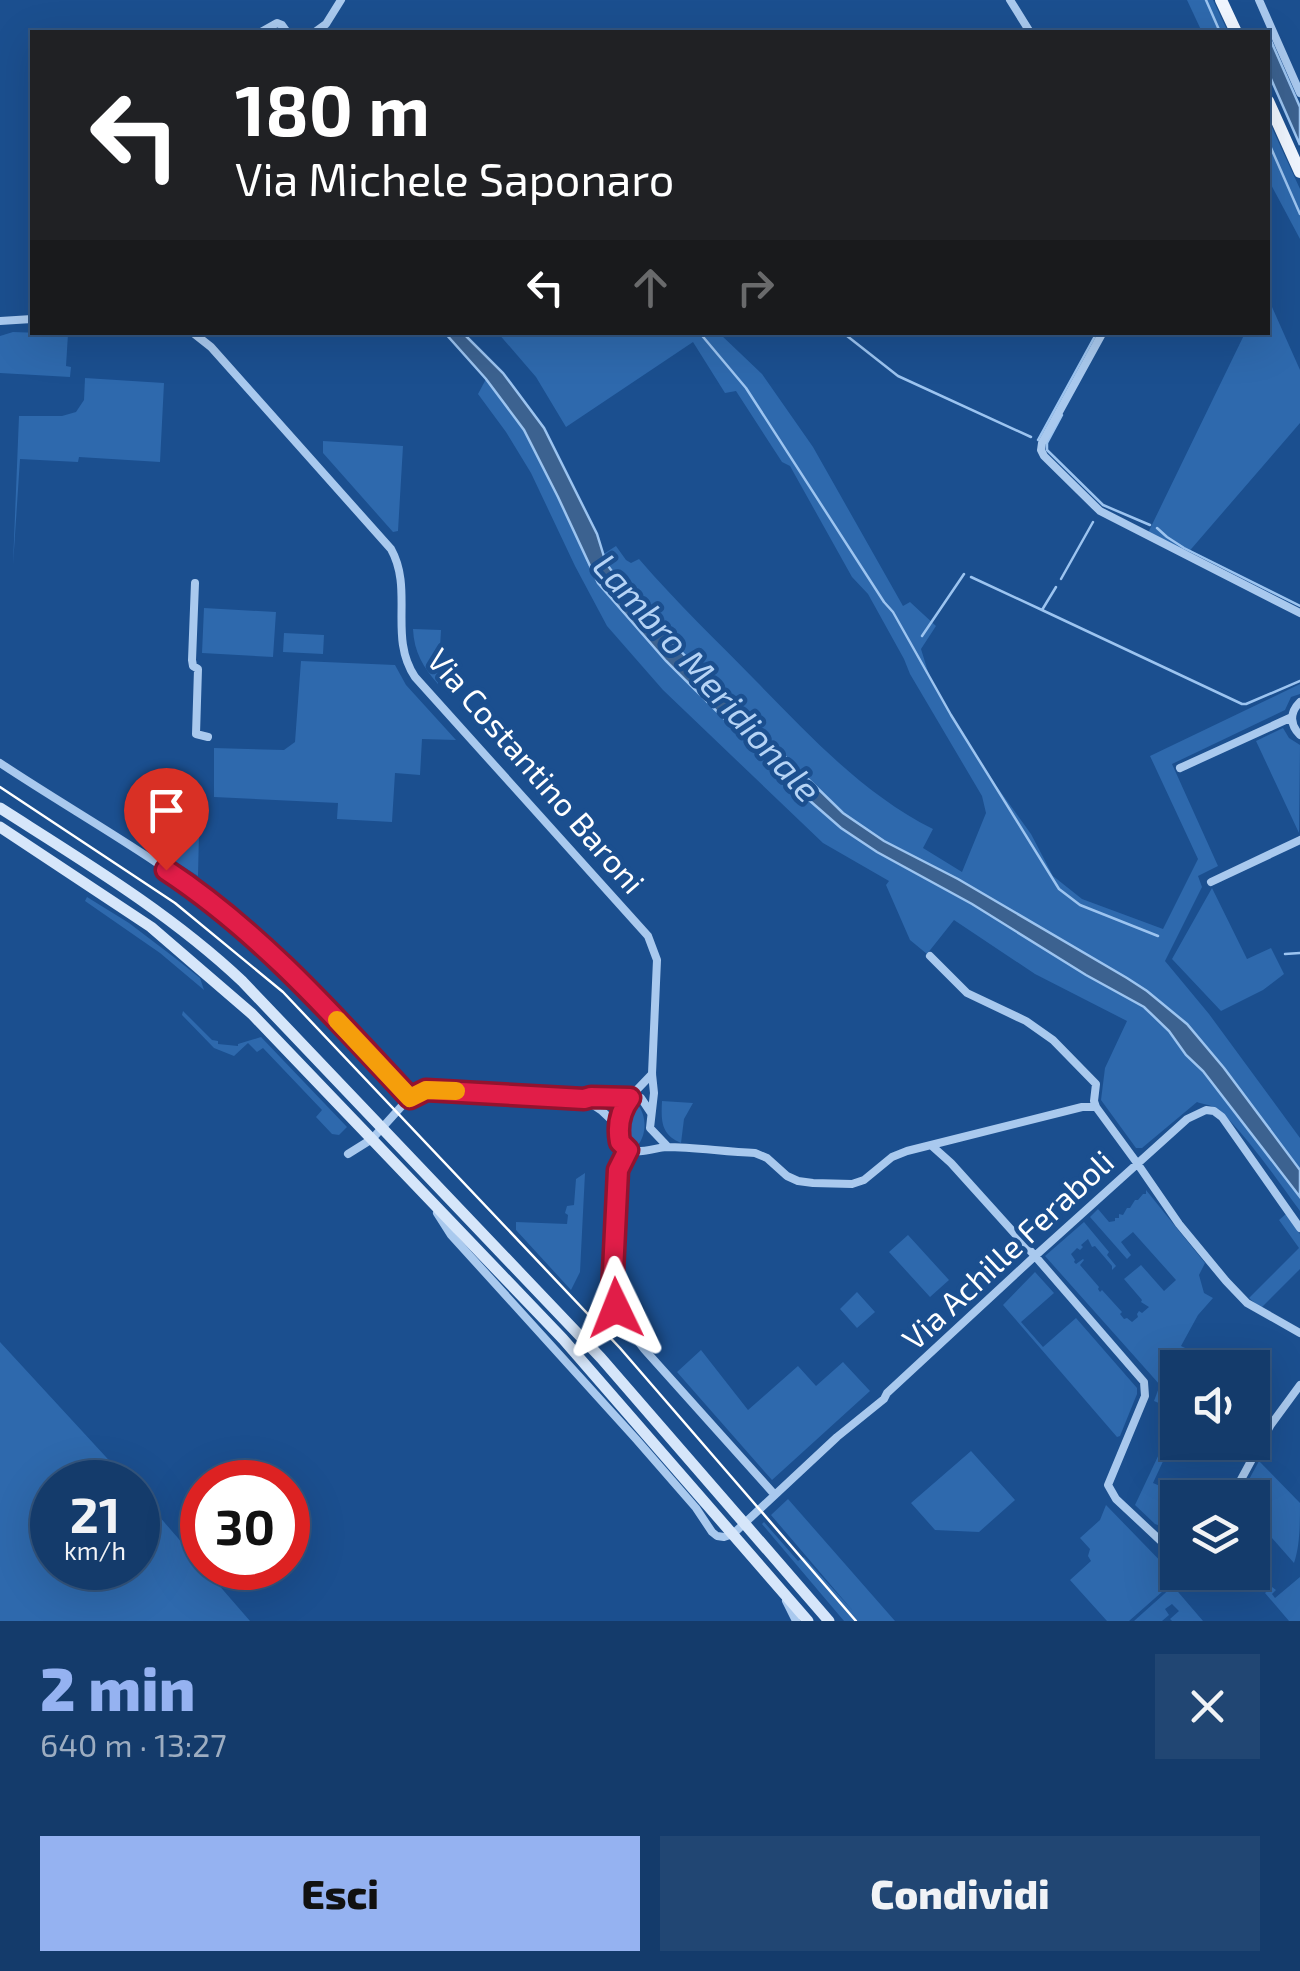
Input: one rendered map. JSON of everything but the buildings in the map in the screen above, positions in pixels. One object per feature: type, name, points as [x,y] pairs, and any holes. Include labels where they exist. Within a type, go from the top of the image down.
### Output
[{"type":"main road","points":[[1221,0],[1235,30]]},
{"type":"main road","points":[[1270,105],[1300,172]]},
{"type":"main road","points":[[0,808],[146,904],[224,964],[601,1358],[829,1621]]},
{"type":"main road","points":[[0,827],[151,927],[252,1014],[563,1339],[648,1444],[808,1621]]},
{"type":"street","points":[[318,30],[341,0]]},
{"type":"street","points":[[1010,0],[1029,30]]},
{"type":"street","points":[[1259,0],[1300,93]]},
{"type":"street","points":[[264,30],[279,23],[284,30]]},
{"type":"street","points":[[0,320],[30,319]]},
{"type":"street","name":"Via Costantino Baroni","points":[[196,335],[211,347],[391,550],[401,574],[402,648],[415,677],[648,936],[657,960],[654,1094],[650,1128],[642,1150]]},
{"type":"street","points":[[1100,335],[1042,444],[1044,456],[1100,511],[1300,613]]},
{"type":"street","points":[[196,583],[192,660],[198,670],[196,734],[208,738]]},
{"type":"street","points":[[1300,702],[1292,717],[1300,735]]},
{"type":"street","points":[[1180,768],[1292,717]]},
{"type":"street","points":[[0,763],[193,888],[232,918],[321,1002],[410,1098]]},
{"type":"street","points":[[1210,882],[1300,840]]},
{"type":"street","points":[[930,956],[967,993],[1053,1040],[1096,1084],[1096,1107],[1179,1224],[1241,1298],[1300,1334]]},
{"type":"street","points":[[652,1074],[630,1098],[621,1115],[620,1142],[628,1150],[668,1147],[754,1153],[789,1177],[812,1184],[852,1184],[907,1150],[1082,1107],[1096,1107]]},
{"type":"street","points":[[348,1154],[372,1139],[410,1098],[426,1090],[584,1099],[641,1098],[651,1114]]},
{"type":"street","points":[[584,1099],[619,1127]]},
{"type":"street","name":"Via Achille Feraboli","points":[[732,1534],[884,1399],[1138,1162],[1202,1111],[1214,1111],[1236,1135],[1300,1228]]},
{"type":"street","points":[[650,1128],[668,1147]]},
{"type":"street","points":[[932,1146],[1035,1256],[1144,1382],[1144,1396],[1108,1485],[1116,1499],[1160,1541]]},
{"type":"street","points":[[628,1150],[618,1170],[612,1292],[618,1315],[774,1494]]},
{"type":"street","points":[[1270,1426],[1300,1385]]},
{"type":"street","points":[[648,1444],[661,1440],[674,1443]]},
{"type":"street","points":[[782,1487],[789,1496]]},
{"type":"street","points":[[780,1588],[796,1621]]},
{"type":"shaded area","points":[[1187,0],[1213,0],[1227,30],[1201,30]]},
{"type":"shaded area","points":[[1270,39],[1300,107],[1300,145],[1270,77]]},
{"type":"shaded area","points":[[1270,123],[1300,189],[1300,239],[1270,183]]},
{"type":"shaded area","points":[[1270,302],[1300,370],[1300,423],[1186,555],[1147,535],[1244,335],[1270,335]]},
{"type":"shaded area","points":[[13,332],[68,335],[66,366],[71,367],[70,377],[0,373],[0,336]]},
{"type":"shaded area","points":[[447,335],[465,335],[503,373],[544,428],[597,534],[606,563],[635,603],[730,703],[843,813],[884,841],[958,879],[1127,978],[1187,1024],[1300,1170],[1300,1197],[1203,1071],[1144,1007],[841,828],[786,780],[666,661],[598,583],[524,430]]},
{"type":"shaded area","points":[[500,335],[721,335],[762,374],[813,447],[903,606],[910,602],[936,626],[921,649],[929,675],[995,784],[1031,834],[1053,876],[1082,899],[1163,929],[1198,859],[1150,756],[1300,684],[1300,694],[1291,697],[1285,710],[1172,764],[1218,866],[1198,876],[1202,887],[1165,961],[1300,1138],[1300,1170],[1222,1066],[1154,997],[958,879],[884,841],[843,813],[730,703],[636,603],[602,555],[616,546],[631,563],[639,559],[838,762],[883,799],[933,829],[923,848],[962,872],[986,813],[982,796],[868,594],[852,577],[790,466],[782,462],[736,391],[725,393],[693,342],[566,427],[536,377]]},
{"type":"shaded area","points":[[85,378],[164,383],[160,462],[79,457],[78,462],[20,459],[13,565],[19,416],[62,416],[76,412],[84,400]]},
{"type":"shaded area","points":[[486,379],[524,430],[598,583],[666,660],[786,780],[972,904],[1144,1007],[1169,1031],[1249,1129],[1300,1197],[1300,1211],[1246,1139],[1209,1105],[1197,1102],[1142,1148],[1136,1148],[1101,1100],[1105,1068],[1127,1021],[1035,974],[954,920],[927,954],[910,940],[886,885],[889,881],[823,843],[663,690],[607,626],[531,473],[478,394]]},
{"type":"shaded area","points":[[323,441],[403,446],[398,531],[393,532],[323,453]]},
{"type":"shaded area","points":[[204,608],[276,612],[273,657],[202,653]]},
{"type":"shaded area","points":[[413,629],[441,630],[438,684],[420,659]]},
{"type":"shaded area","points":[[284,633],[324,635],[323,654],[283,652]]},
{"type":"shaded area","points":[[301,661],[395,665],[406,685],[456,740],[422,739],[420,775],[395,773],[392,822],[337,819],[338,803],[214,797],[214,748],[284,750],[295,742]]},
{"type":"shaded area","points":[[1283,728],[1300,745],[1299,833],[1256,741]]},
{"type":"shaded area","points":[[129,831],[199,832],[198,876]]},
{"type":"shaded area","points":[[1212,888],[1247,959],[1271,948],[1284,974],[1263,990],[1221,1011],[1172,959]]},
{"type":"shaded area","points":[[87,897],[175,958],[200,978],[204,990],[160,953],[85,901]]},
{"type":"shaded area","points":[[183,1011],[218,1044],[238,1046],[261,1037],[347,1127],[339,1135],[332,1134],[316,1117],[322,1110],[263,1048],[257,1052],[248,1043],[234,1056],[214,1048],[182,1015]]},
{"type":"shaded area","points":[[662,1101],[693,1103],[684,1119],[681,1143],[669,1136],[664,1126]]},
{"type":"shaded area","points":[[631,1104],[641,1109],[644,1121],[644,1134],[634,1149],[625,1143],[623,1133],[624,1117]]},
{"type":"shaded area","points":[[585,1173],[580,1272],[571,1290],[516,1230],[516,1222],[567,1224],[565,1213],[567,1206],[574,1205],[576,1179]]},
{"type":"shaded area","points":[[1146,1190],[1205,1263],[1199,1275],[1204,1293],[1213,1298],[1198,1315],[1181,1346],[1189,1350],[1160,1350],[1160,1385],[1045,1256],[1084,1222],[1116,1266],[1112,1270],[1088,1239],[1071,1254],[1074,1262],[1084,1260],[1080,1265],[1100,1292],[1122,1312],[1124,1319],[1132,1322],[1139,1311],[1149,1307],[1124,1279],[1141,1265],[1164,1291],[1176,1280],[1133,1232],[1121,1242],[1131,1255],[1127,1259],[1090,1217],[1098,1209],[1109,1222],[1115,1221]]},
{"type":"shaded area","points":[[1286,1214],[1300,1234],[1300,1269],[1261,1308],[1249,1298],[1299,1248],[1279,1220]]},
{"type":"shaded area","points":[[908,1235],[949,1280],[930,1297],[889,1252]]},
{"type":"shaded area","points":[[1035,1272],[1054,1293],[1021,1322],[1043,1347],[1076,1318],[1137,1388],[1120,1436],[1003,1305]]},
{"type":"shaded area","points":[[857,1292],[875,1312],[857,1328],[840,1309]]},
{"type":"shaded area","points":[[0,1342],[109,1460],[30,1460],[30,1590],[160,1590],[160,1517],[180,1540],[180,1590],[223,1590],[250,1621],[0,1621]]},
{"type":"shaded area","points":[[701,1350],[748,1410],[798,1366],[816,1386],[843,1362],[870,1391],[772,1480],[677,1372]]},
{"type":"shaded area","points":[[971,1451],[1015,1500],[979,1532],[935,1530],[911,1503]]},
{"type":"shaded area","points":[[1160,1452],[1160,1460],[1164,1460],[1153,1483],[1160,1486],[1160,1526],[1135,1505]]},
{"type":"shaded area","points":[[1259,1461],[1300,1503],[1294,1563],[1270,1536],[1270,1480],[1249,1480]]},
{"type":"shaded area","points":[[788,1499],[895,1621],[844,1621],[762,1524],[798,1561],[804,1557],[853,1611],[771,1515]]},
{"type":"shaded area","points":[[1106,1505],[1160,1561],[1160,1590],[1164,1590],[1129,1621],[1107,1621],[1070,1580],[1091,1561],[1090,1549],[1080,1538],[1100,1520]]},
{"type":"shaded area","points":[[1300,1577],[1300,1621],[1289,1621],[1265,1593],[1272,1587],[1276,1590],[1272,1594],[1275,1598]]},
{"type":"shaded area","points":[[1169,1590],[1176,1590],[1203,1621],[1172,1621],[1179,1611],[1172,1604],[1165,1609],[1169,1615],[1162,1621],[1134,1621]]},
{"type":"waterway","points":[[1206,0],[1219,30]]},
{"type":"waterway","points":[[1270,146],[1300,214]]},
{"type":"waterway","points":[[702,335],[746,388],[893,612],[951,715],[1059,889],[1080,905],[1158,936]]},
{"type":"waterway","points":[[846,335],[898,376],[1031,437]]},
{"type":"waterway","points":[[1038,440],[1095,335]]},
{"type":"waterway","points":[[1062,415],[1047,450],[1103,505],[1150,525]]},
{"type":"waterway","points":[[1061,579],[1093,522]]},
{"type":"waterway","points":[[1157,528],[1184,548],[1300,606]]},
{"type":"waterway","points":[[922,636],[964,574]]},
{"type":"waterway","points":[[971,577],[1042,610],[1056,587]]},
{"type":"waterway","points":[[1042,610],[1242,704],[1300,681]]},
{"type":"waterway","points":[[1285,954],[1300,953]]},
{"type":"tram line","points":[[0,787],[175,903],[283,992],[620,1348],[856,1621]]},
{"type":"slow traffic","points":[[337,1020],[410,1098],[426,1090],[456,1091]]},
{"type":"route","points":[[166,870],[232,918],[321,1002],[410,1098],[426,1090],[630,1098],[621,1115],[618,1134],[628,1150],[618,1170],[612,1292],[616,1308]]},
{"type":"water label","name":"Lambro Meridionale","points":[[708,677]]}]
